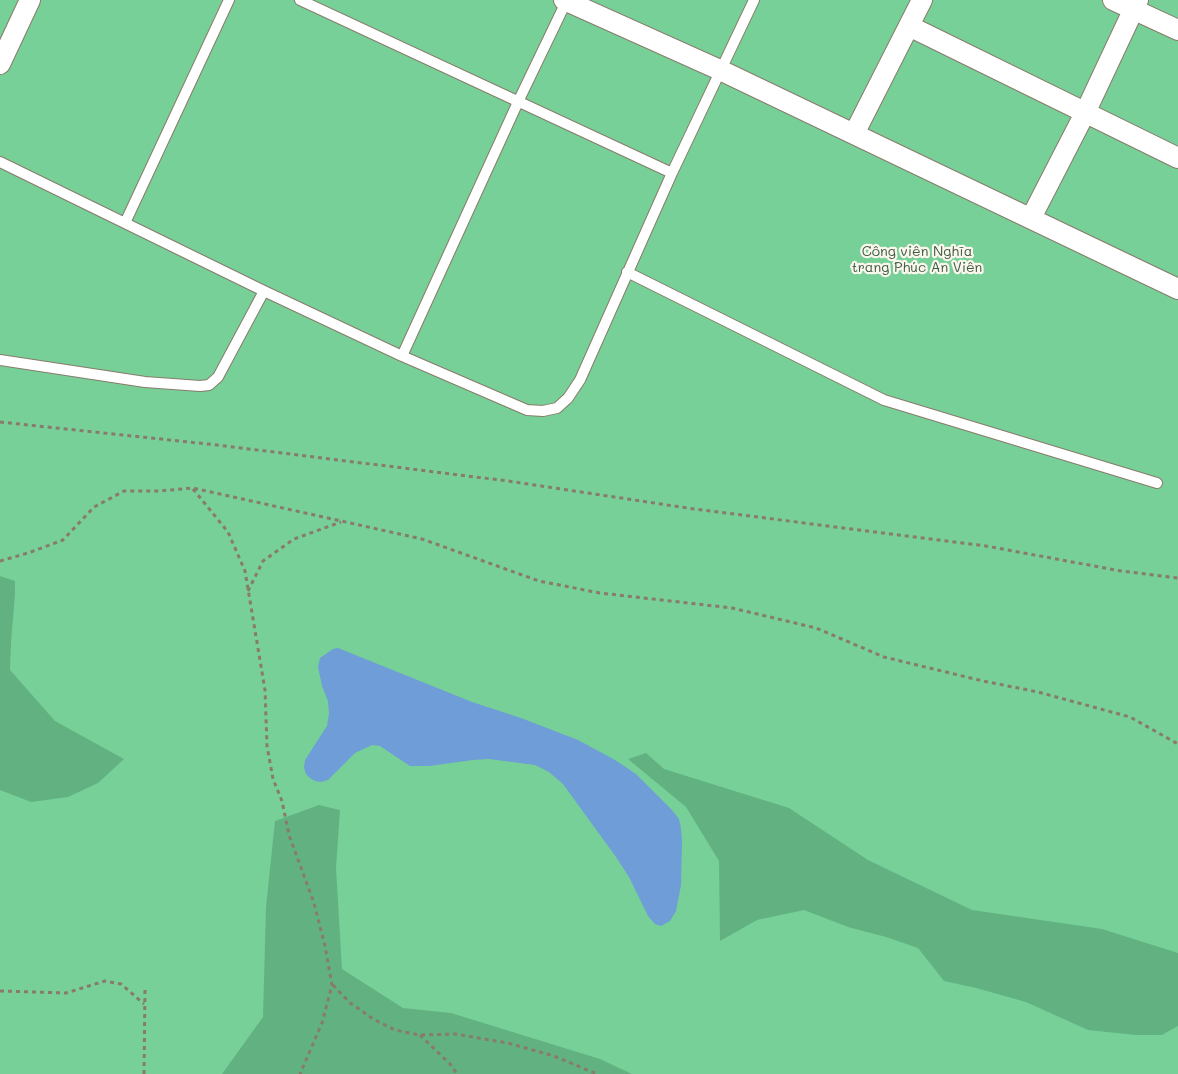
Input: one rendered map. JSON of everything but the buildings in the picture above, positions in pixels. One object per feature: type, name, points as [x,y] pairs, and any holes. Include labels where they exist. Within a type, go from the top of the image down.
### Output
[{"type":"street","points":[[0,64],[30,0]]},
{"type":"street","points":[[566,0],[720,70],[1178,289]]},
{"type":"street","points":[[854,134],[922,0]]},
{"type":"street","points":[[1113,0],[1136,4],[1178,30]]},
{"type":"street","points":[[1031,218],[1085,113],[1136,4]]},
{"type":"street","points":[[909,26],[1178,158]]},
{"type":"lane","points":[[125,223],[229,0]]},
{"type":"lane","points":[[300,0],[672,174]]},
{"type":"lane","points":[[402,356],[566,0]]},
{"type":"lane","points":[[0,162],[402,356],[527,410],[543,411],[557,408],[568,398],[580,380],[627,272],[754,0]]},
{"type":"lane","points":[[627,272],[884,400],[1157,483]]},
{"type":"lane","points":[[0,360],[145,382],[209,385],[218,376],[264,291]]},
{"type":"path","points":[[0,422],[217,445],[508,481],[694,509],[986,546],[1121,571],[1178,578]]},
{"type":"path","points":[[193,488],[228,532],[245,572],[265,690],[267,746],[273,778],[282,800],[289,835],[314,903],[325,946],[332,985],[322,1023],[300,1074]]},
{"type":"path","points":[[0,561],[63,540],[94,507],[124,491],[159,491],[193,488],[422,539],[539,581],[600,594],[732,608],[816,628],[884,657],[1038,692],[1130,717],[1178,744]]},
{"type":"path","points":[[248,592],[263,561],[294,539],[341,521]]},
{"type":"path","points":[[0,991],[66,993],[105,981],[121,984],[144,1004]]},
{"type":"path","points":[[332,985],[349,1002],[373,1019],[395,1030],[419,1035],[454,1034],[508,1043],[554,1056],[596,1074]]},
{"type":"path","points":[[144,1074],[145,988]]},
{"type":"path","points":[[419,1035],[450,1064],[457,1074]]},
{"type":"green space","name":"Công viên Nghĩa trang Phúc An Viên","points":[[0,0],[1178,0],[1178,1074],[0,1074]]},
{"type":"green space","points":[[0,576],[15,581],[10,670],[55,721],[124,759],[98,783],[68,797],[31,802],[0,790]]},
{"type":"green space","points":[[646,753],[664,769],[789,808],[868,860],[972,910],[1102,929],[1178,953],[1178,1026],[1162,1035],[1136,1035],[1088,1030],[1026,1002],[944,981],[918,948],[848,927],[804,910],[757,920],[720,941],[719,861],[686,807],[628,759]]},
{"type":"green space","points":[[319,805],[340,810],[336,868],[342,969],[403,1008],[451,1013],[600,1059],[632,1074],[222,1074],[263,1017],[266,907],[275,821]]},
{"type":"water","points":[[338,648],[472,702],[578,740],[636,774],[679,819],[682,841],[681,885],[676,911],[670,921],[661,926],[655,924],[648,916],[629,877],[563,784],[549,772],[535,765],[489,759],[429,766],[410,766],[380,746],[372,745],[355,753],[328,780],[321,782],[310,778],[304,768],[305,760],[327,726],[329,714],[328,701],[322,686],[318,667],[320,658],[333,649]]}]
